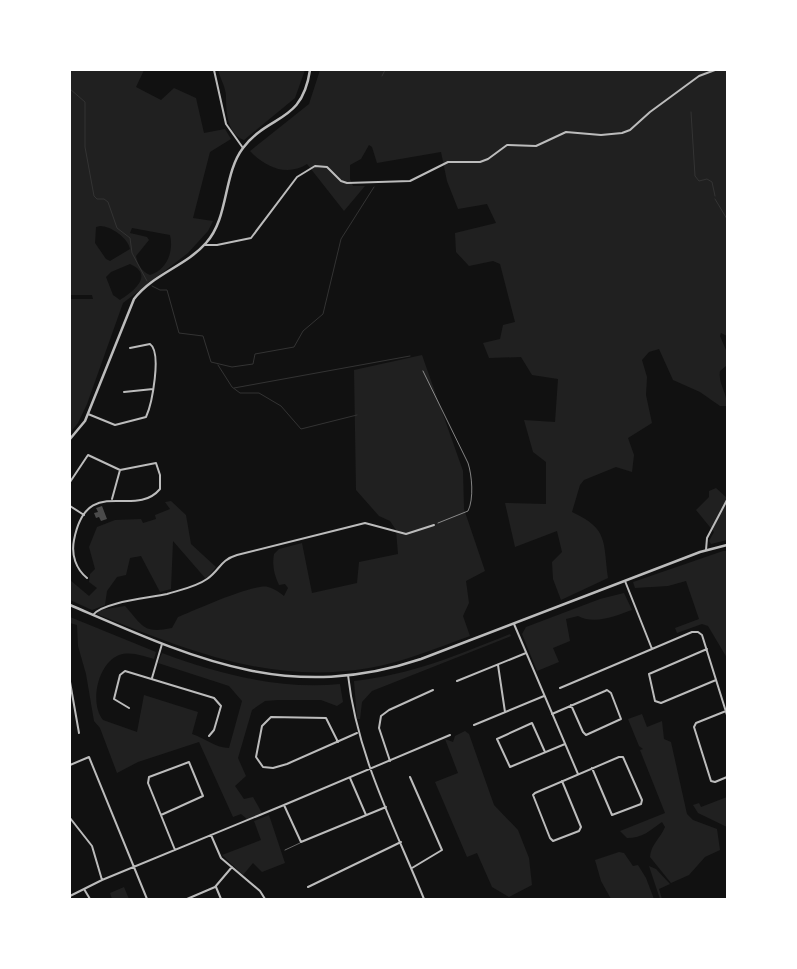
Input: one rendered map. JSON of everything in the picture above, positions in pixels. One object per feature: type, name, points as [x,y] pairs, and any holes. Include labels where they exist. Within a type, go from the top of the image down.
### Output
[{"type":"street","points":[[214,70],[226,124],[243,148]]},
{"type":"street","points":[[70,439],[80,430],[88,414],[134,298],[146,286],[205,245],[214,231],[243,148],[300,102],[306,90],[310,70]]},
{"type":"street","points":[[205,245],[217,245],[254,236],[297,177],[315,166],[327,167],[341,181],[347,184],[402,182],[423,176],[448,162],[480,162],[488,159],[507,145],[536,146],[566,132],[600,135],[622,133],[630,130],[650,112],[678,94],[699,76],[715,70]]},
{"type":"street","points":[[88,414],[115,425],[143,419],[148,413],[156,359],[154,347],[147,344],[130,348]]},
{"type":"street","points":[[124,392],[152,389]]},
{"type":"street","points":[[70,482],[88,455],[120,470],[156,463],[160,475],[160,490],[155,495],[139,500],[112,500],[97,503],[84,515],[75,534],[73,551],[80,570],[87,578]]},
{"type":"street","points":[[112,500],[120,470]]},
{"type":"street","points":[[706,550],[707,538],[727,500]]},
{"type":"street","points":[[70,506],[84,515]]},
{"type":"street","points":[[93,615],[102,608],[166,594],[198,584],[212,575],[226,559],[237,556],[365,523],[406,534],[434,525]]},
{"type":"street","points":[[70,605],[162,644],[212,662],[265,674],[314,677],[348,675],[412,662],[706,550],[727,545]]},
{"type":"street","points":[[625,581],[652,649]]},
{"type":"street","points":[[514,624],[578,774]]},
{"type":"street","points":[[560,688],[695,632],[702,635],[727,715]]},
{"type":"street","points":[[152,679],[162,644]]},
{"type":"street","points":[[707,649],[649,674],[656,701],[661,703],[716,680]]},
{"type":"street","points":[[457,680],[526,653]]},
{"type":"street","points":[[498,665],[505,712]]},
{"type":"street","points":[[129,708],[114,699],[122,672],[128,672],[218,700],[220,710],[214,730],[209,736]]},
{"type":"street","points":[[348,675],[358,734],[370,769],[424,899]]},
{"type":"street","points":[[70,682],[79,733]]},
{"type":"street","points":[[390,761],[379,728],[381,716],[388,710],[433,690]]},
{"type":"street","points":[[552,714],[571,705],[608,691],[621,719],[586,735],[571,705]]},
{"type":"street","points":[[474,726],[544,696]]},
{"type":"street","points":[[726,711],[696,723],[694,727],[711,782],[727,777]]},
{"type":"street","points":[[338,742],[326,718],[270,717],[262,726],[256,757],[259,764],[274,768],[358,734]]},
{"type":"street","points":[[546,752],[532,723],[497,739],[510,767],[546,752],[565,744]]},
{"type":"street","points":[[70,896],[102,880],[450,735]]},
{"type":"street","points":[[70,765],[89,757],[147,899]]},
{"type":"street","points":[[562,781],[581,827],[579,831],[554,841],[550,838],[533,795],[562,781],[592,768],[623,757],[642,800],[641,804],[612,814],[592,768]]},
{"type":"street","points":[[161,815],[203,796],[189,762],[150,776],[148,780],[161,815],[175,850]]},
{"type":"street","points":[[410,777],[442,850],[412,868]]},
{"type":"street","points":[[350,778],[366,815]]},
{"type":"street","points":[[284,805],[301,842],[386,807]]},
{"type":"street","points":[[70,818],[92,846],[102,880]]},
{"type":"street","points":[[211,835],[221,858],[260,891],[265,899]]},
{"type":"street","points":[[308,887],[400,842]]},
{"type":"street","points":[[187,899],[215,887],[232,868]]},
{"type":"street","points":[[215,887],[220,899]]},
{"type":"street","points":[[84,889],[90,899]]},
{"type":"lane","points":[[285,850],[301,842]]},
{"type":"path","points":[[423,371],[468,463],[470,476],[471,504],[468,511],[434,525]]},
{"type":"shaded area","points":[[70,70],[144,70],[136,87],[161,100],[174,88],[196,98],[204,133],[225,129],[231,139],[210,152],[193,218],[213,221],[208,231],[188,253],[123,303],[87,404],[78,423],[70,433],[70,299],[93,299],[92,295],[70,295]],"holes":[[[100,226],[118,233],[126,241],[130,249],[110,261],[106,259],[95,243],[96,227]],[[132,228],[170,235],[171,247],[168,259],[156,273],[150,275],[142,270],[136,256],[149,240],[147,237],[130,233]],[[130,264],[141,273],[141,278],[131,293],[120,300],[113,295],[106,277],[111,272]]]},
{"type":"shaded area","points":[[218,70],[305,70],[295,98],[244,140],[234,133],[231,127],[227,115],[226,93]]},
{"type":"shaded area","points":[[320,70],[727,70],[727,336],[721,333],[720,336],[726,350],[726,366],[720,371],[720,376],[727,406],[720,406],[700,392],[673,380],[659,349],[649,352],[642,360],[647,377],[646,395],[652,423],[628,438],[634,455],[632,472],[616,467],[584,480],[580,485],[572,512],[593,524],[602,538],[608,578],[561,600],[553,579],[552,562],[562,552],[557,531],[515,547],[505,503],[546,504],[546,462],[533,452],[524,420],[555,422],[558,379],[532,375],[521,357],[489,358],[483,343],[500,339],[503,325],[515,322],[500,264],[493,261],[469,266],[456,252],[455,233],[496,223],[487,204],[458,209],[447,181],[441,152],[377,163],[372,147],[369,145],[361,159],[350,165],[350,179],[353,186],[365,186],[344,211],[307,164],[292,170],[284,170],[269,166],[250,151],[309,104]]},
{"type":"shaded area","points":[[422,355],[463,471],[464,509],[485,571],[466,581],[469,603],[463,616],[470,636],[420,654],[369,668],[333,672],[297,672],[229,661],[163,640],[97,614],[100,610],[125,606],[144,627],[162,630],[172,628],[178,617],[250,589],[268,587],[284,596],[288,588],[285,584],[279,585],[277,581],[273,566],[274,554],[279,549],[302,543],[312,593],[357,583],[359,562],[398,554],[396,530],[390,521],[379,516],[356,490],[354,370]]},
{"type":"shaded area","points":[[716,488],[727,498],[727,540],[711,544],[709,541],[714,532],[696,510],[709,497],[709,491]]},
{"type":"shaded area","points":[[171,501],[186,515],[191,544],[216,567],[206,579],[173,541],[171,589],[160,592],[141,556],[130,558],[126,575],[117,577],[107,591],[105,605],[92,610],[70,600],[70,580],[89,596],[97,588],[89,582],[90,574],[95,569],[89,547],[97,527],[115,520],[141,519],[143,523],[156,519],[155,515],[170,509],[165,502]]},
{"type":"shaded area","points":[[727,551],[727,658],[708,626],[702,624],[677,633],[675,628],[699,619],[686,581],[668,586],[635,588],[633,582]]},
{"type":"shaded area","points":[[624,593],[632,610],[598,620],[585,619],[578,616],[566,619],[570,641],[553,648],[559,662],[537,671],[522,634],[526,627],[600,599]]},
{"type":"shaded area","points":[[70,617],[156,652],[154,659],[141,655],[119,655],[106,666],[98,684],[97,704],[103,720],[137,732],[144,695],[198,712],[192,734],[224,748],[229,748],[242,701],[229,686],[158,663],[162,653],[205,668],[249,679],[294,685],[340,684],[343,702],[337,706],[321,700],[265,701],[252,710],[238,758],[246,776],[235,786],[244,799],[253,797],[262,813],[247,819],[241,814],[233,817],[199,742],[138,762],[117,773],[100,728],[94,721],[86,674],[78,646],[77,625],[70,623]]},
{"type":"shaded area","points":[[510,634],[511,636],[372,691],[362,702],[360,719],[357,719],[354,681],[414,669],[453,657]]},
{"type":"shaded area","points":[[642,714],[647,727],[662,721],[664,739],[671,742],[687,814],[693,820],[717,829],[720,850],[705,857],[689,875],[671,883],[650,857],[652,849],[665,827],[662,822],[637,837],[627,838],[620,831],[665,813],[640,750],[643,749],[639,746],[628,719]]},
{"type":"shaded area","points":[[465,731],[469,734],[494,805],[518,830],[529,858],[532,885],[509,897],[492,887],[477,853],[467,857],[435,782],[458,773],[445,739],[453,742],[455,736]]},
{"type":"shaded area","points":[[727,797],[727,827],[698,813],[693,805],[699,803],[701,807]]},
{"type":"shaded area","points":[[269,815],[285,863],[262,872],[253,863],[243,875],[222,855],[261,840],[254,821]]},
{"type":"shaded area","points":[[619,852],[624,853],[633,866],[638,865],[646,878],[654,899],[611,899],[601,881],[595,860]]},
{"type":"shaded area","points":[[649,866],[656,869],[670,884],[659,889],[662,899],[660,899]]},
{"type":"shaded area","points":[[124,887],[129,899],[112,899],[110,893]]},
{"type":"building","points":[[102,506],[107,519],[101,521],[99,517],[96,518],[94,513],[98,512],[96,508]]},
{"type":"waterway","points":[[382,76],[385,70]]},
{"type":"waterway","points":[[70,89],[85,102],[85,147],[94,196],[97,199],[104,199],[108,202],[117,228],[130,238],[132,253],[147,281]]},
{"type":"waterway","points":[[691,112],[695,176],[699,181],[707,179],[712,182],[715,196]]},
{"type":"waterway","points":[[152,286],[160,290],[167,290],[179,333],[203,336],[211,362],[232,367],[253,364],[255,354],[294,347],[303,331],[323,314],[341,239],[374,187]]},
{"type":"waterway","points":[[715,199],[727,219]]},
{"type":"waterway","points":[[234,388],[410,356]]},
{"type":"waterway","points":[[218,365],[232,387],[240,393],[259,393],[281,406],[301,429],[357,415]]}]
